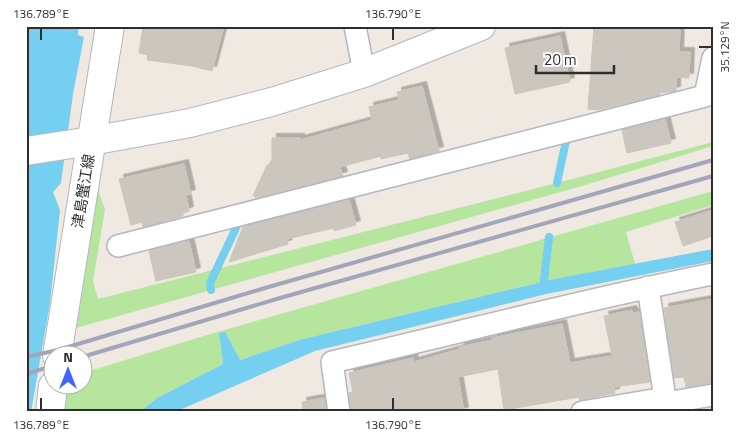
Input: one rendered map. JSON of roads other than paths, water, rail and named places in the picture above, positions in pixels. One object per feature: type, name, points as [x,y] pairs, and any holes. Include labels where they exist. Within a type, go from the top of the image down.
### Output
[{"type":"street","name":"津島蟹江線","points":[[58,346],[81,142],[110,26]]},
{"type":"street","points":[[355,26],[364,73]]},
{"type":"street","points":[[26,151],[190,123],[275,101],[364,73],[481,26]]},
{"type":"street","points":[[118,246],[705,96],[713,58]]},
{"type":"street","points":[[339,412],[332,362],[648,287],[713,274]]},
{"type":"street","points":[[648,287],[666,404]]},
{"type":"street","points":[[582,412],[666,404],[713,395]]},
{"type":"street","points":[[50,412],[52,396]]},
{"type":"water","points":[[26,26],[79,26],[78,35],[84,37],[73,94],[61,183],[53,192],[60,210],[50,303],[31,412],[26,412]]},
{"type":"water","points":[[713,249],[713,261],[546,294],[315,351],[175,412],[140,412],[157,398],[223,364],[219,333],[225,332],[240,360],[299,340],[554,279]]},
{"type":"waterway","points":[[557,183],[566,141]]},
{"type":"waterway","points":[[211,290],[210,283],[237,226]]},
{"type":"waterway","points":[[543,289],[549,237]]},
{"type":"railway","points":[[26,357],[58,350],[265,288],[713,160]]},
{"type":"railway","points":[[92,354],[280,298],[713,176]]},
{"type":"railway","points":[[26,374],[42,369]]}]
